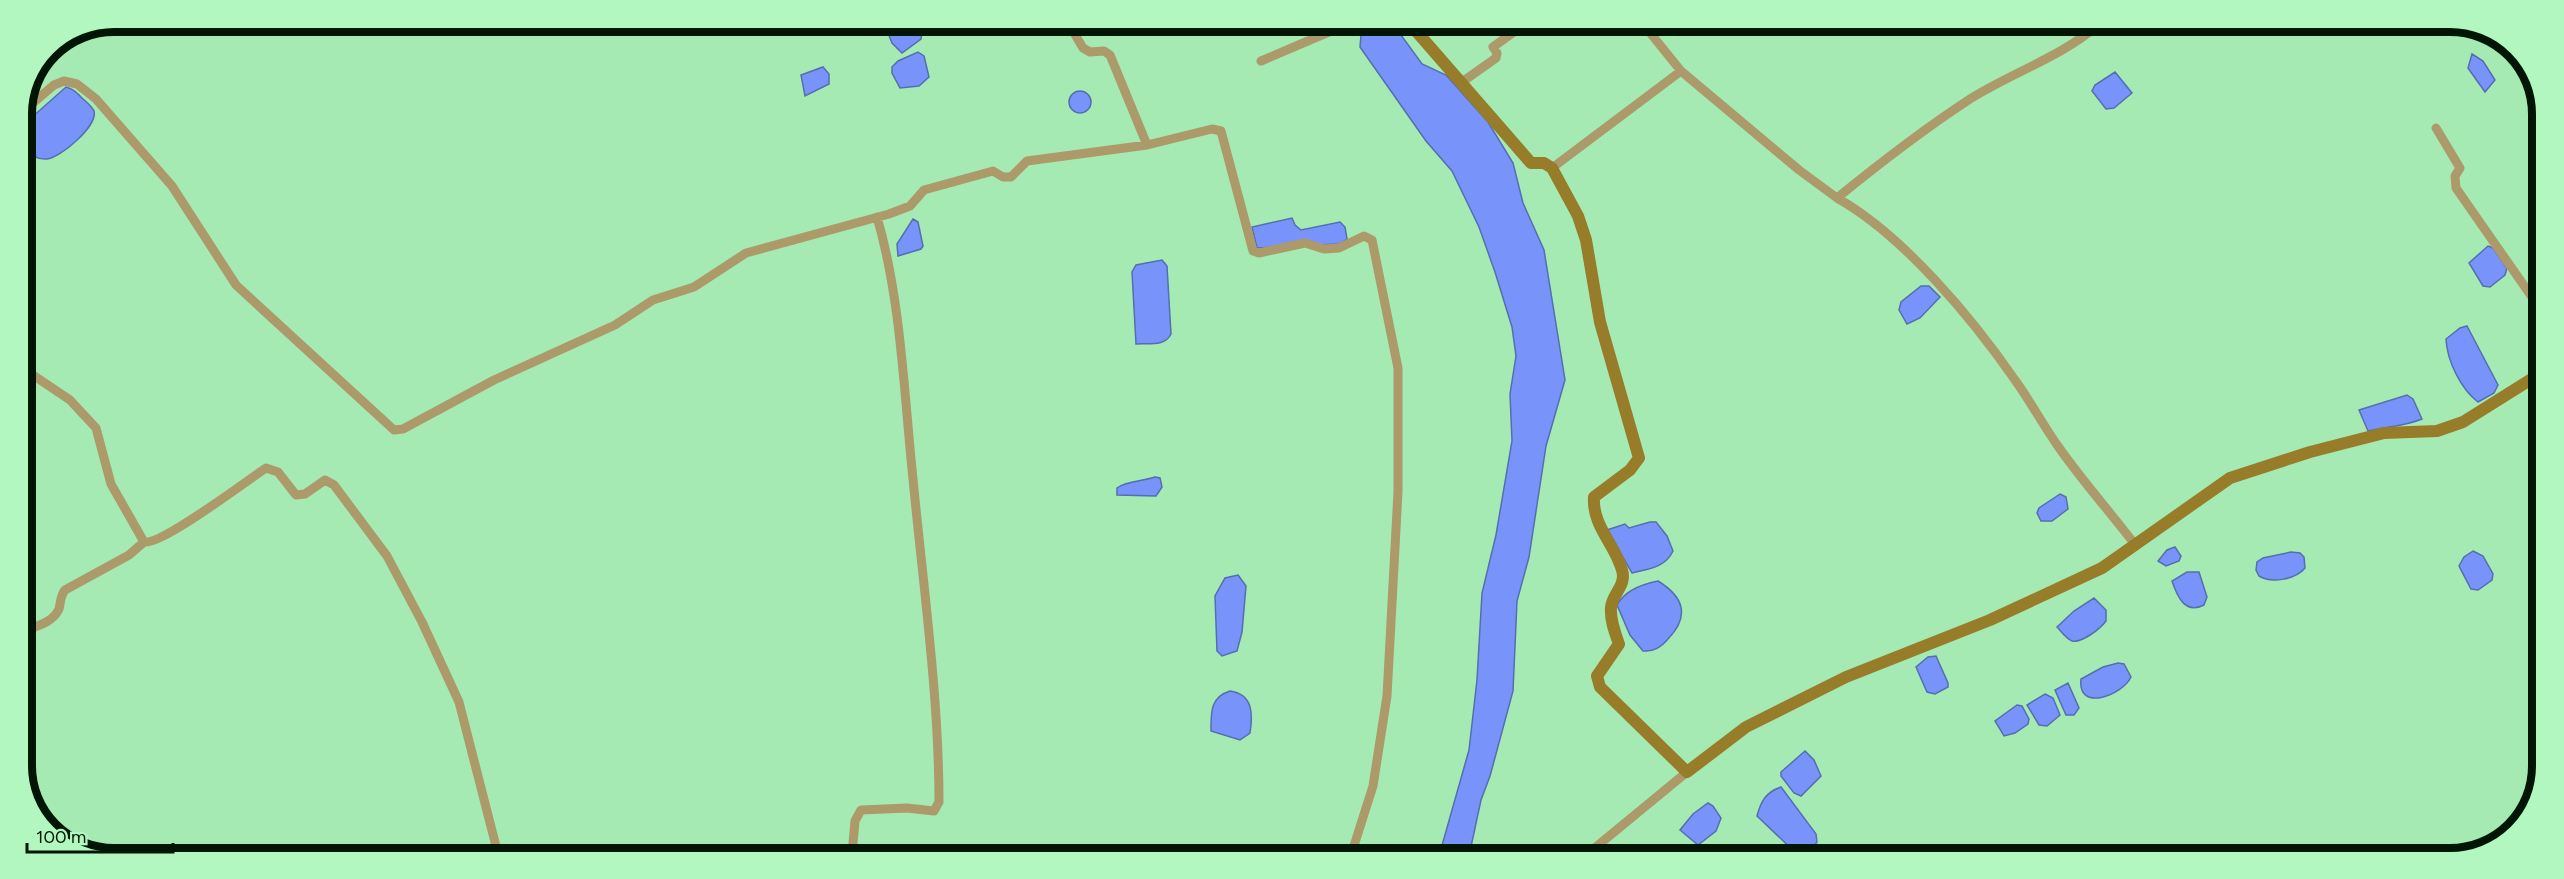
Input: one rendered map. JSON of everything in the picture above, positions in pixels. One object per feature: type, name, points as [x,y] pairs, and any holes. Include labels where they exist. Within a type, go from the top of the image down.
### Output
[{"type":"street","points":[[1073,32],[1083,48],[1090,52],[1104,51],[1110,55],[1147,145]]},
{"type":"street","points":[[1261,61],[1331,32]]},
{"type":"street","points":[[1417,32],[1531,164],[1544,163],[1552,168],[1578,216],[1586,240],[1600,322],[1639,458],[1630,470],[1594,497],[1593,508],[1599,524],[1623,571],[1621,589],[1610,606],[1619,644],[1597,676],[1600,687],[1687,772]]},
{"type":"street","points":[[1462,82],[1496,58],[1497,53],[1493,46],[1513,32]]},
{"type":"street","points":[[1650,32],[1681,71],[1799,171],[1866,215],[1929,276],[1975,328],[2015,379],[2061,450],[2088,483],[2105,510],[2136,546]]},
{"type":"street","points":[[1837,198],[1884,160],[1972,98],[2086,32]]},
{"type":"street","points":[[1552,168],[1681,71]]},
{"type":"street","points":[[33,103],[54,85],[64,81],[77,84],[96,99],[172,186],[236,285],[394,430],[403,429],[494,380],[615,325],[653,300],[694,287],[746,253],[910,206],[924,190],[982,172],[993,171],[1002,177],[1011,177],[1027,161],[1147,145],[1212,129],[1221,131],[1253,251],[1259,253],[1305,243],[1324,249],[1339,248],[1364,236],[1372,240],[1398,368],[1398,492],[1387,696],[1373,786],[1353,848]]},
{"type":"street","points":[[2436,128],[2460,168],[2455,176],[2456,188],[2532,297]]},
{"type":"street","points":[[853,848],[855,821],[861,810],[907,808],[934,811],[939,802],[936,723],[904,385],[886,248],[877,217]]},
{"type":"street","points":[[32,374],[70,400],[96,428],[111,484],[144,542]]},
{"type":"street","points":[[1595,848],[1746,727],[1846,677],[1990,620],[2102,568],[2230,478],[2310,452],[2384,433],[2437,431],[2463,422],[2532,379]]},
{"type":"street","points":[[32,628],[48,621],[56,614],[65,590],[129,555],[144,542],[152,543],[266,468],[278,472],[293,492],[300,496],[325,480],[329,481],[366,526],[401,577],[459,702],[496,848]]},
{"type":"water","points":[[888,32],[922,32],[921,39],[902,53],[892,43]]},
{"type":"water","points":[[1361,32],[1399,32],[1422,64],[1446,75],[1488,122],[1513,163],[1523,203],[1544,250],[1565,380],[1546,446],[1529,557],[1517,601],[1513,691],[1490,776],[1481,800],[1471,848],[1441,848],[1469,750],[1477,680],[1482,593],[1496,535],[1512,441],[1510,394],[1516,356],[1512,327],[1479,227],[1452,171],[1426,141],[1360,47]]},
{"type":"water","points":[[918,52],[924,56],[929,77],[919,86],[900,88],[892,73],[892,67],[898,61]]},
{"type":"water","points":[[2472,54],[2483,61],[2495,80],[2485,92],[2468,68]]},
{"type":"water","points":[[823,67],[829,74],[829,84],[805,96],[801,75]]},
{"type":"water","points":[[2115,72],[2132,93],[2114,108],[2106,109],[2092,91],[2095,85]]},
{"type":"water","points":[[66,87],[74,91],[94,111],[94,117],[84,133],[69,147],[47,159],[32,155],[32,117]]},
{"type":"water","points":[[1080,91],[1088,94],[1091,102],[1088,110],[1080,113],[1072,110],[1069,102],[1072,94]]},
{"type":"water","points":[[1292,218],[1301,230],[1340,222],[1345,227],[1347,239],[1340,244],[1257,248],[1252,227]]},
{"type":"water","points":[[913,219],[918,222],[923,246],[921,249],[898,256],[897,244]]},
{"type":"water","points":[[2488,246],[2493,248],[2507,268],[2505,275],[2490,287],[2483,286],[2469,263]]},
{"type":"water","points":[[1162,260],[1167,266],[1171,334],[1160,343],[1136,344],[1132,272],[1136,265]]},
{"type":"water","points":[[1921,286],[1929,286],[1940,297],[1920,318],[1907,324],[1899,310],[1901,302]]},
{"type":"water","points":[[2467,326],[2498,385],[2494,393],[2478,402],[2461,382],[2452,365],[2447,347],[2446,339],[2460,328]]},
{"type":"water","points":[[2407,395],[2413,399],[2422,419],[2368,431],[2359,410]]},
{"type":"water","points":[[1155,477],[1160,478],[1162,487],[1156,496],[1117,495],[1117,488],[1120,486]]},
{"type":"water","points":[[2060,494],[2066,497],[2068,509],[2052,521],[2041,521],[2037,513],[2039,508]]},
{"type":"water","points":[[1656,522],[1667,536],[1673,551],[1670,557],[1661,564],[1632,573],[1607,530],[1625,524],[1629,528]]},
{"type":"water","points":[[2175,547],[2181,556],[2179,561],[2166,566],[2158,561],[2167,550]]},
{"type":"water","points":[[2473,551],[2483,556],[2493,574],[2492,580],[2478,590],[2471,589],[2459,566],[2464,557]]},
{"type":"water","points":[[2291,552],[2300,553],[2304,557],[2305,568],[2301,572],[2277,580],[2259,576],[2256,570],[2257,562],[2263,558]]},
{"type":"water","points":[[2187,572],[2199,572],[2207,597],[2204,605],[2192,608],[2187,606],[2176,592],[2172,581]]},
{"type":"water","points":[[1238,575],[1246,586],[1242,632],[1237,651],[1222,656],[1217,651],[1215,596],[1225,578]]},
{"type":"water","points":[[1658,581],[1674,594],[1681,607],[1681,615],[1675,631],[1663,644],[1654,650],[1643,651],[1630,635],[1617,605],[1630,592]]},
{"type":"water","points":[[2094,598],[2106,610],[2106,621],[2086,638],[2070,640],[2057,627],[2074,611]]},
{"type":"water","points":[[1936,656],[1948,687],[1935,694],[1927,692],[1916,667],[1928,657]]},
{"type":"water","points":[[2118,663],[2124,664],[2131,677],[2126,684],[2110,695],[2093,698],[2086,695],[2082,689],[2081,679],[2103,667]]},
{"type":"water","points":[[2068,683],[2079,708],[2074,715],[2066,715],[2055,690]]},
{"type":"water","points":[[1230,691],[1243,696],[1250,706],[1250,733],[1240,740],[1211,731],[1213,706],[1219,697]]},
{"type":"water","points":[[2045,694],[2053,698],[2060,715],[2047,726],[2039,725],[2027,705]]},
{"type":"water","points":[[2017,705],[2022,706],[2029,719],[2028,724],[2015,733],[2004,736],[1995,721]]},
{"type":"water","points":[[1805,751],[1814,760],[1821,776],[1801,796],[1794,793],[1781,776],[1781,772]]},
{"type":"water","points":[[1781,787],[1816,834],[1817,842],[1812,848],[1791,848],[1757,816],[1760,806],[1771,792]]},
{"type":"water","points":[[1708,803],[1713,806],[1721,818],[1716,831],[1698,845],[1680,830],[1693,814]]}]
